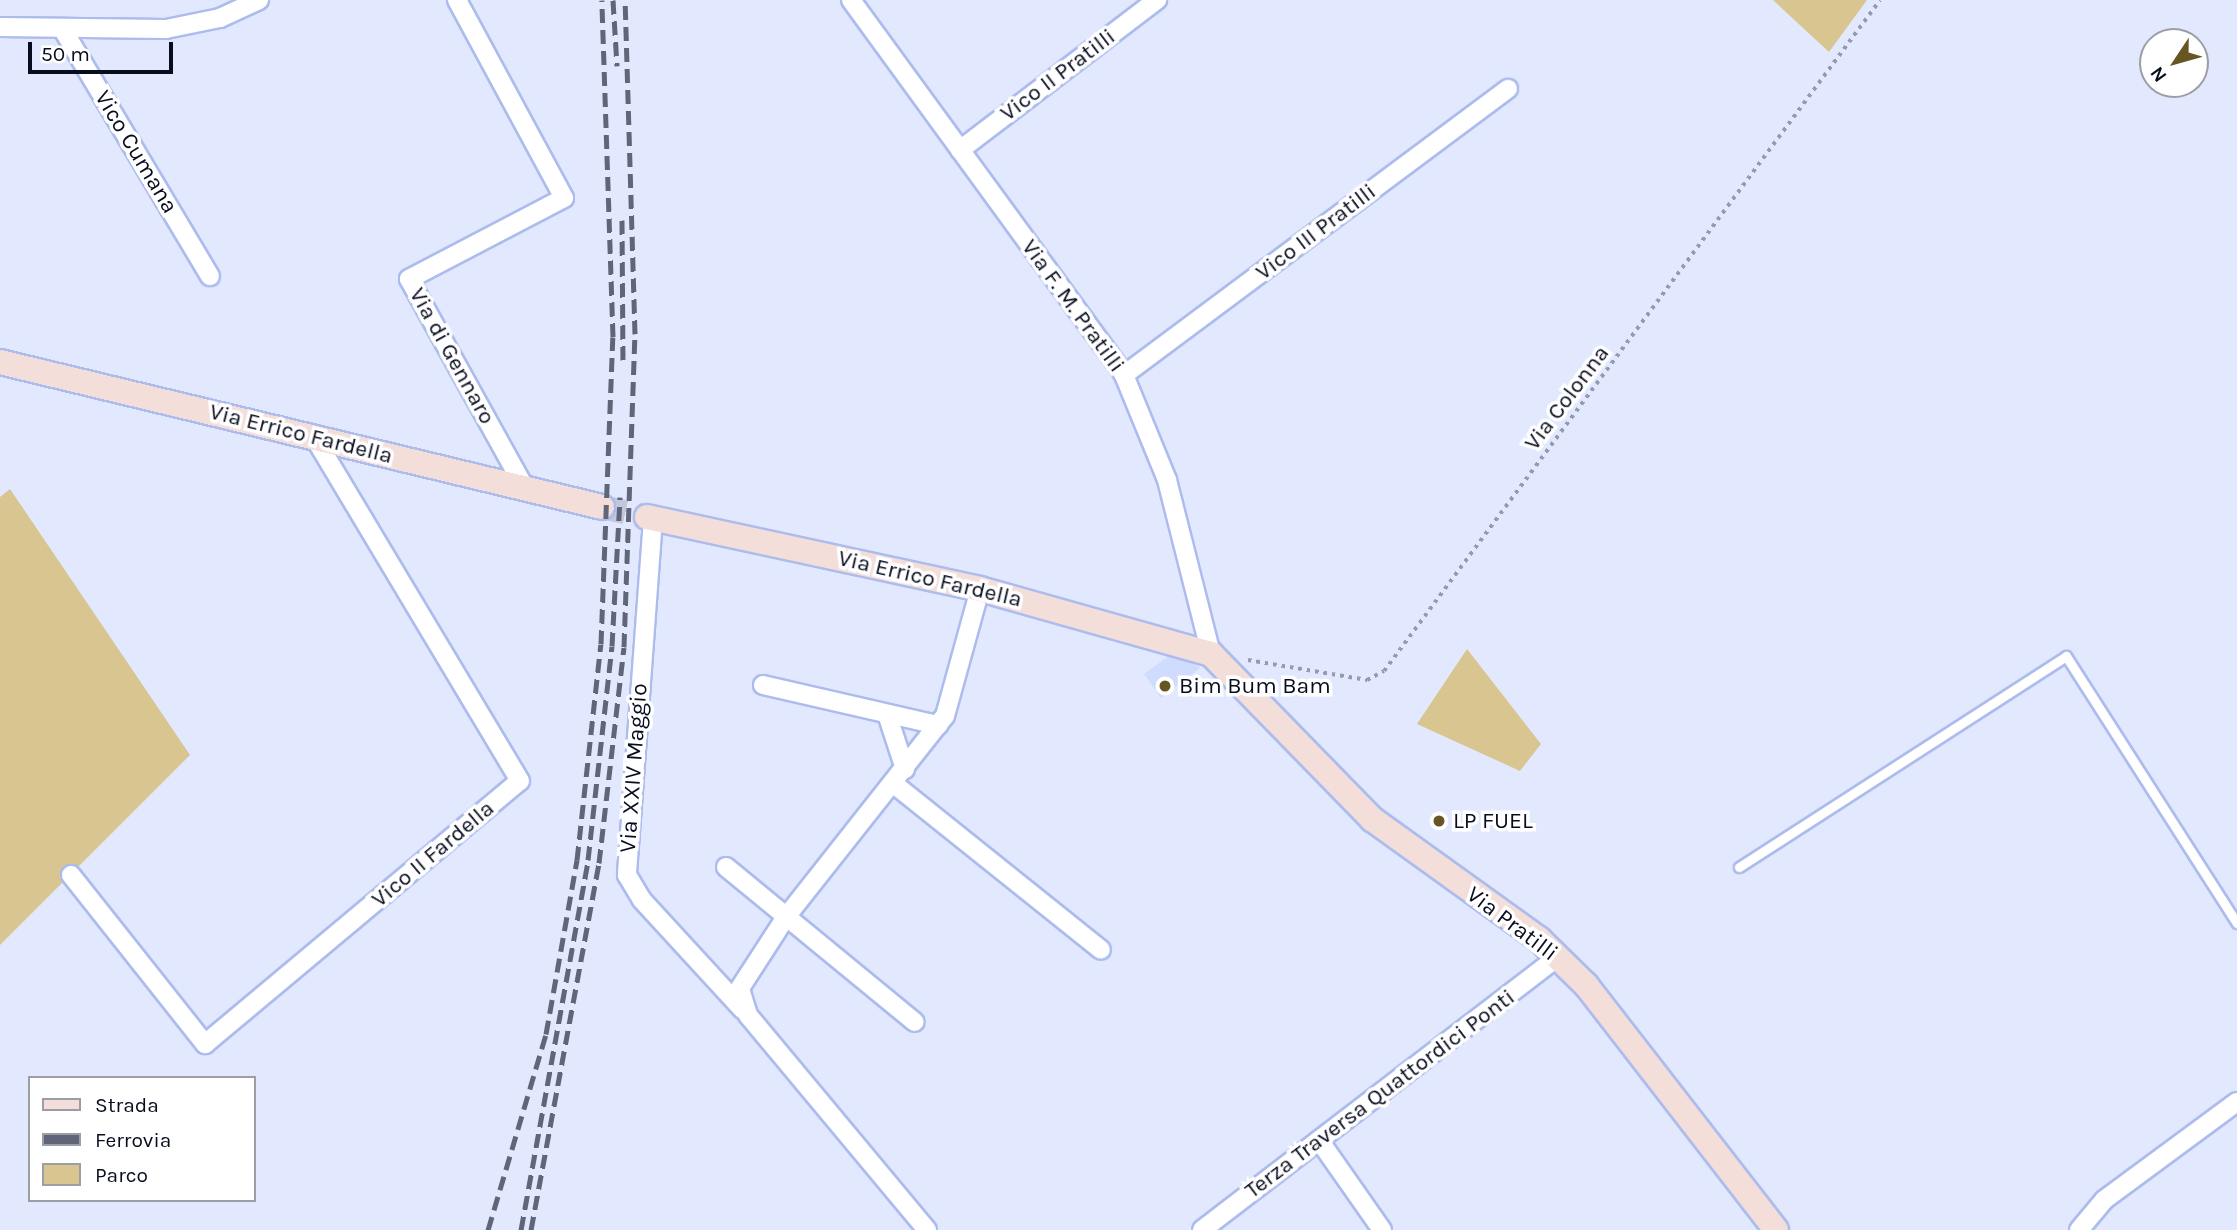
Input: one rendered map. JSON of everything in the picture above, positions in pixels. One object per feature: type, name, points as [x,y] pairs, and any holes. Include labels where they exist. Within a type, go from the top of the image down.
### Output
[{"type":"street","points":[[0,27],[166,29],[220,18],[259,0]]},
{"type":"street","name":"Via di Gennaro","points":[[457,0],[564,198],[409,279],[525,488]]},
{"type":"street","name":"Via F. M. Pratilli","points":[[851,0],[1124,375],[1167,480],[1210,654]]},
{"type":"street","name":"Vico II Pratilli","points":[[960,150],[1157,0]]},
{"type":"street","name":"Vico Cumana","points":[[62,28],[209,276]]},
{"type":"street","name":"Vico III Pratilli","points":[[1124,375],[1508,89]]},
{"type":"street","name":"Via Errico Fardella","points":[[0,362],[602,507]]},
{"type":"street","name":"Vico II Fardella","points":[[71,874],[205,1044],[520,781],[315,438]]},
{"type":"street","name":"Via Errico Fardella","points":[[650,518],[981,589],[1210,654]]},
{"type":"street","name":"Via XXIV Maggio","points":[[650,518],[627,875],[642,900],[748,1015],[927,1230]]},
{"type":"street","points":[[748,1015],[740,999],[743,975],[938,725],[981,589]]},
{"type":"street","name":"Via Pratilli","points":[[1210,654],[1382,828],[1558,957],[1616,1017],[1771,1228]]},
{"type":"street","points":[[763,685],[938,725]]},
{"type":"street","points":[[887,714],[905,769]]},
{"type":"street","points":[[894,784],[1101,950]]},
{"type":"street","points":[[726,867],[915,1022]]},
{"type":"street","name":"Terza Traversa Quattordici Ponti","points":[[1202,1230],[1558,957]]},
{"type":"street","points":[[2079,1230],[2104,1200],[2237,1102]]},
{"type":"street","points":[[1319,1140],[1382,1230]]},
{"type":"lane","points":[[1739,867],[2066,656],[2237,923]]},
{"type":"path","name":"Via Colonna","points":[[1210,654],[1367,680],[1384,671],[1880,0]]},
{"type":"shaded area","name":"Bim Bum Bam","points":[[1174,652],[1200,668],[1161,698],[1144,674]]},
{"type":"green space","points":[[1773,0],[1867,0],[1829,52]]},
{"type":"green space","points":[[10,489],[190,755],[0,945],[0,497]]},
{"type":"green space","points":[[1467,649],[1541,744],[1520,771],[1417,724]]},
{"type":"tunnel","points":[[602,507],[647,517]]},
{"type":"railway","points":[[488,1230],[546,1034],[577,860],[601,644],[613,337],[602,0]]},
{"type":"railway","points":[[613,0],[617,66]]},
{"type":"railway","points":[[531,1230],[599,863],[624,647],[635,334],[625,0]]},
{"type":"railway","points":[[622,220],[623,360]]},
{"type":"railway","points":[[521,1230],[588,860],[612,646],[620,497]]},
{"type":"place","name":"Bim Bum Bam","points":[[1165,686]]},
{"type":"place","name":"LP FUEL","points":[[1439,821]]}]
